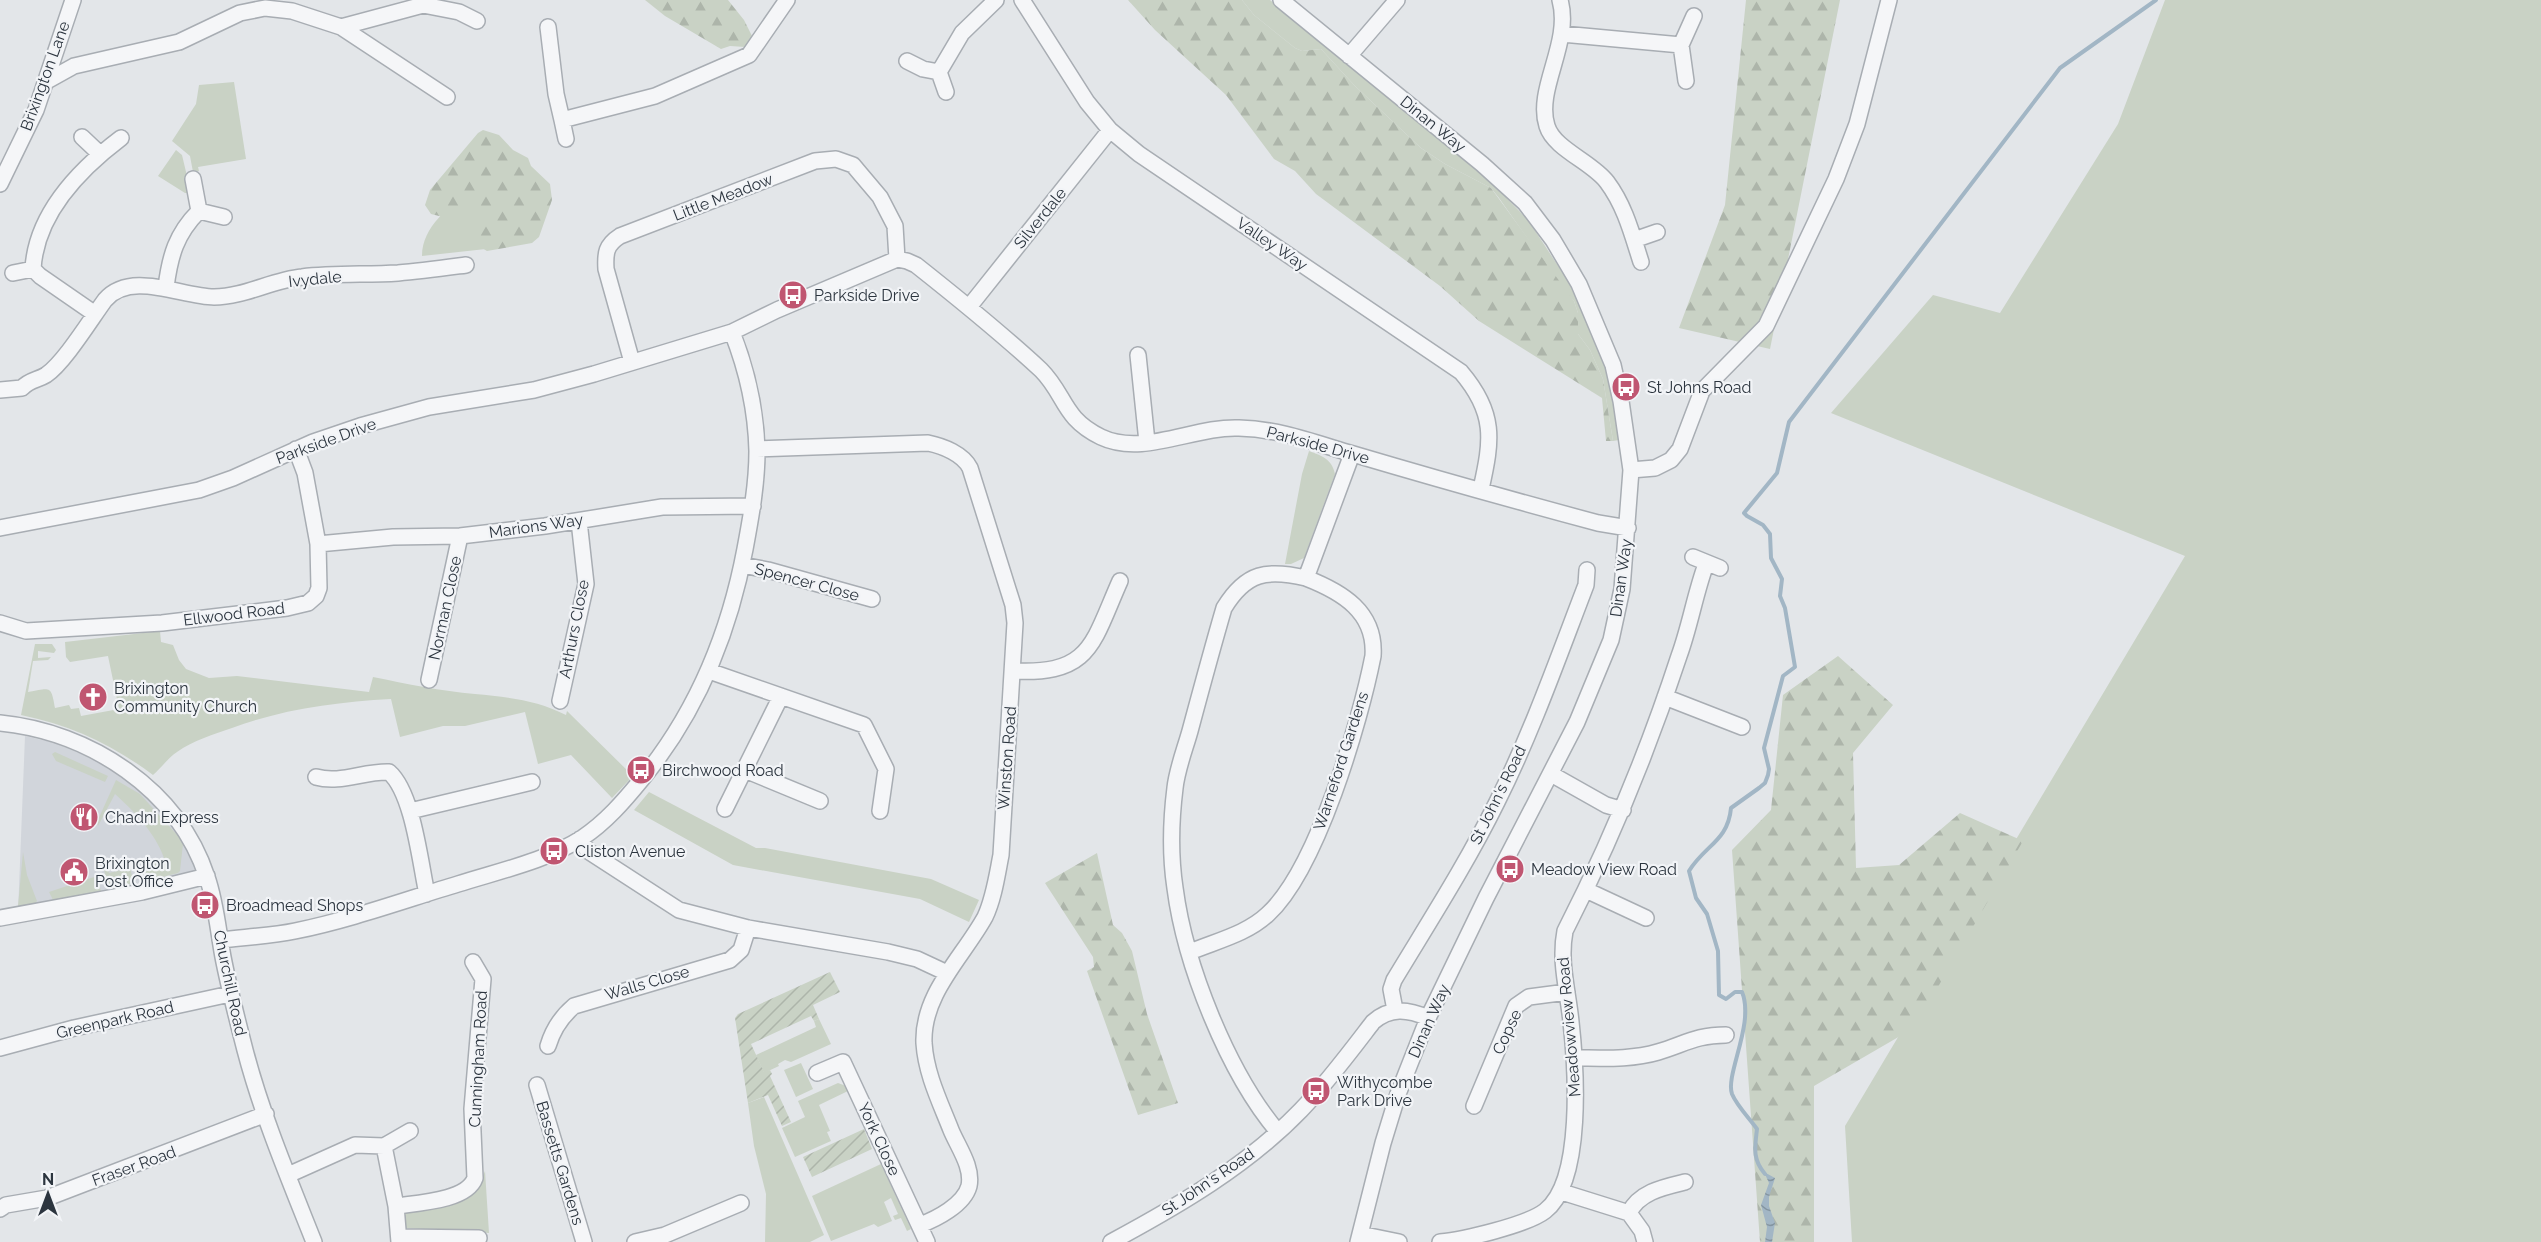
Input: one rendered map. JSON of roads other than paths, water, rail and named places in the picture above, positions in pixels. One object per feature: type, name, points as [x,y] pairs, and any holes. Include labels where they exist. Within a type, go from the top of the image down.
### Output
[{"type":"street","name":"Brixington Lane","points":[[0,184],[36,110],[73,0]]},
{"type":"street","points":[[562,120],[655,96],[749,55],[788,0]]},
{"type":"street","points":[[946,92],[939,72],[962,33],[996,0]]},
{"type":"street","name":"Valley Way","points":[[1022,0],[1076,87],[1110,130],[1139,154],[1461,372],[1476,389],[1486,410],[1488,456],[1481,489]]},
{"type":"street","name":"Dinan Way","points":[[1281,0],[1482,164],[1525,203],[1553,240],[1579,284],[1612,365],[1621,401],[1631,470],[1622,589],[1611,640],[1591,693],[1491,888],[1428,1018],[1386,1133],[1359,1238]]},
{"type":"street","points":[[1349,56],[1397,0]]},
{"type":"street","points":[[1560,0],[1563,34],[1547,99],[1548,130],[1554,138],[1593,168],[1608,183],[1627,216],[1641,262]]},
{"type":"street","points":[[1631,470],[1655,468],[1671,460],[1680,450],[1702,392],[1766,326],[1836,179],[1857,124],[1889,0]]},
{"type":"street","points":[[341,27],[423,6],[459,12],[477,21]]},
{"type":"street","points":[[47,81],[74,66],[178,42],[240,13],[265,8],[292,12],[341,27],[447,97]]},
{"type":"street","points":[[1686,81],[1681,45],[1694,16]]},
{"type":"street","points":[[548,27],[556,94],[566,139]]},
{"type":"street","points":[[1563,34],[1681,45]]},
{"type":"street","points":[[907,61],[923,69],[939,72]]},
{"type":"street","name":"Silverdale","points":[[969,307],[1110,130]]},
{"type":"street","points":[[81,137],[100,154]]},
{"type":"street","points":[[33,269],[38,243],[47,221],[76,177],[121,138]]},
{"type":"street","name":"Little Meadow","points":[[632,362],[606,269],[607,247],[620,236],[815,161],[836,159],[853,165],[880,197],[895,226],[897,259]]},
{"type":"street","points":[[193,179],[199,211]]},
{"type":"street","points":[[199,211],[224,217]]},
{"type":"street","points":[[166,287],[173,246],[182,229],[199,211]]},
{"type":"street","points":[[1634,240],[1657,232]]},
{"type":"street","name":"Parkside Drive","points":[[0,528],[200,490],[233,478],[296,449],[360,426],[429,407],[534,390],[632,362],[732,332],[777,310],[897,259],[916,265],[969,307],[1042,371],[1072,416],[1085,428],[1108,440],[1134,444],[1201,431],[1235,428],[1261,429],[1310,439],[1352,454],[1598,523],[1628,528]]},
{"type":"street","name":"Ivydale","points":[[0,390],[22,388],[26,383],[45,376],[114,292],[129,288],[166,287],[205,297],[227,297],[300,277],[398,273],[466,265]]},
{"type":"street","points":[[13,273],[33,269]]},
{"type":"street","points":[[33,269],[48,283],[94,314]]},
{"type":"street","points":[[220,940],[294,931],[427,894],[546,855],[580,840],[623,803],[661,757],[688,714],[709,671],[735,597],[753,506],[757,450],[745,366],[732,332]]},
{"type":"street","points":[[1138,355],[1147,442]]},
{"type":"street","name":"Winston Road","points":[[757,450],[928,443],[944,446],[967,461],[1011,596],[1015,623],[1013,671],[1001,855],[996,883],[985,917],[947,973],[932,1004],[924,1028],[924,1046],[930,1076],[963,1155],[969,1187],[960,1200],[933,1220],[920,1225]]},
{"type":"street","name":"Ellwood Road","points":[[0,623],[26,631],[116,626],[162,623],[308,603],[319,588],[318,544],[303,466],[296,449]]},
{"type":"street","points":[[1278,1132],[1257,1107],[1228,1053],[1206,1002],[1190,952],[1174,888],[1173,802],[1175,784],[1224,608],[1233,593],[1245,582],[1264,574],[1285,573],[1306,578],[1352,454]]},
{"type":"street","name":"Marions Way","points":[[318,544],[393,537],[460,536],[579,521],[662,507],[753,506]]},
{"type":"street","name":"Arthurs Close","points":[[560,701],[586,584],[579,521]]},
{"type":"street","name":"Norman Close","points":[[429,680],[460,536]]},
{"type":"street","name":"Meadowview Road","points":[[1440,1242],[1471,1239],[1521,1223],[1545,1211],[1562,1192],[1569,1171],[1576,1095],[1562,947],[1565,931],[1623,810],[1665,697],[1706,563]]},
{"type":"street","name":"Spencer Close","points":[[742,565],[872,599]]},
{"type":"street","name":"St John's Road","points":[[1111,1242],[1127,1238],[1210,1185],[1278,1132],[1328,1079],[1373,1022],[1382,1014],[1395,1010],[1391,989],[1394,980],[1474,846],[1498,800],[1578,607],[1586,585],[1587,570]]},
{"type":"street","name":"Warneford Gardens","points":[[1190,952],[1246,930],[1269,914],[1287,891],[1314,843],[1354,728],[1373,656],[1374,643],[1367,620],[1344,595],[1306,578]]},
{"type":"street","points":[[1013,671],[1062,669],[1077,661],[1097,634],[1120,581]]},
{"type":"street","points":[[709,671],[864,725],[886,769],[880,811]]},
{"type":"street","points":[[725,809],[782,696]]},
{"type":"street","points":[[1665,697],[1743,727]]},
{"type":"street","name":"Churchill Road","points":[[0,723],[42,731],[107,757],[130,772],[183,824],[194,843],[214,900],[230,994],[247,1058],[314,1242]]},
{"type":"street","points":[[745,770],[820,801]]},
{"type":"street","points":[[316,777],[336,779],[377,771],[389,772],[395,777],[410,811],[427,894]]},
{"type":"street","points":[[1551,774],[1606,806],[1623,810]]},
{"type":"street","points":[[410,811],[532,782]]},
{"type":"street","points":[[580,840],[588,851],[679,909],[748,928],[888,952],[917,959],[947,973]]},
{"type":"street","points":[[0,918],[132,894],[207,876]]},
{"type":"street","points":[[1586,890],[1629,918],[1646,918]]},
{"type":"street","name":"Walls Close","points":[[548,1046],[558,1023],[574,1006],[587,1000],[730,960],[741,950],[748,928]]},
{"type":"street","name":"Cunningham Road","points":[[396,1206],[453,1197],[470,1188],[475,1178],[472,1108],[483,979],[473,962]]},
{"type":"street","name":"Copse","points":[[1474,1106],[1516,1006],[1529,997],[1567,992]]},
{"type":"street","name":"Greenpark Road","points":[[0,1048],[74,1028],[230,994]]},
{"type":"street","points":[[1395,1010],[1428,1018]]},
{"type":"street","points":[[1574,1059],[1616,1059],[1657,1053],[1704,1035],[1726,1035]]},
{"type":"street","name":"York Close","points":[[818,1073],[843,1062],[927,1242]]},
{"type":"street","name":"Bassetts Gardens","points":[[537,1085],[584,1242]]},
{"type":"street","name":"Fraser Road","points":[[0,1209],[6,1205],[47,1198],[266,1114]]},
{"type":"street","points":[[288,1174],[355,1145],[384,1146],[410,1131]]},
{"type":"street","points":[[384,1146],[400,1239],[479,1238]]},
{"type":"street","points":[[1629,1213],[1632,1206],[1653,1190],[1684,1182]]},
{"type":"street","points":[[1562,1192],[1629,1213],[1646,1242]]},
{"type":"street","points":[[635,1242],[665,1235],[741,1203]]},
{"type":"street","points":[[1359,1238],[1399,1242]]},
{"type":"water","points":[[1764,1172],[1775,1178],[1769,1197],[1769,1206],[1775,1223],[1772,1242],[1765,1242],[1767,1227],[1761,1205],[1769,1183]]},
{"type":"waterway","points":[[1765,1174],[1756,1158],[1757,1129],[1732,1094],[1732,1074],[1745,1018],[1742,992],[1735,992],[1726,999],[1719,995],[1718,951],[1707,914],[1696,898],[1689,871],[1721,836],[1729,819],[1731,808],[1765,783],[1769,769],[1764,748],[1783,676],[1795,667],[1785,608],[1780,596],[1782,579],[1771,558],[1770,534],[1763,525],[1744,513],[1777,473],[1789,422],[2060,68],[2156,0]]},
{"type":"place","name":"Parkside Drive","points":[[793,295]]},
{"type":"place","name":"St Johns Road","points":[[1626,387]]},
{"type":"place","name":"Brixington Community Church","points":[[93,697]]},
{"type":"place","name":"Birchwood Road","points":[[641,770]]},
{"type":"place","name":"Chadni Express","points":[[84,817]]},
{"type":"place","name":"Cliston Avenue","points":[[554,851]]},
{"type":"place","name":"Meadow View Road","points":[[1510,869]]},
{"type":"place","name":"Brixington Post Office","points":[[74,872]]},
{"type":"place","name":"Broadmead Shops","points":[[205,905]]},
{"type":"place","name":"Withycombe Park Drive","points":[[1316,1091]]}]
